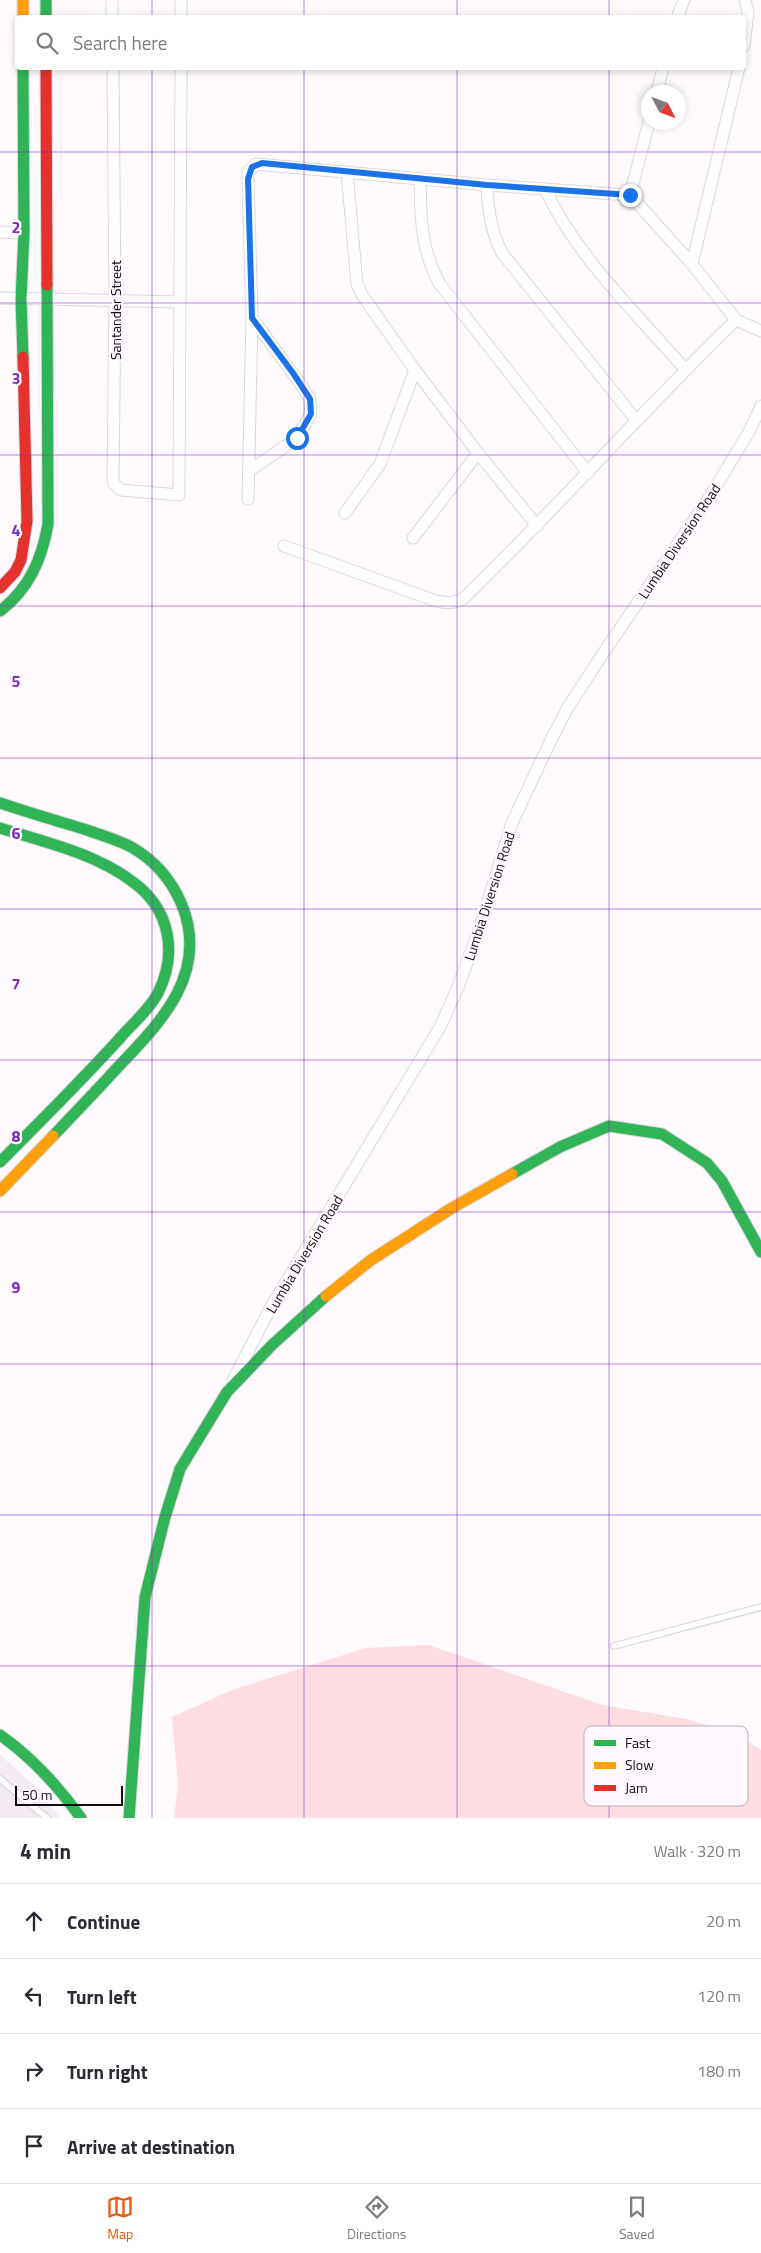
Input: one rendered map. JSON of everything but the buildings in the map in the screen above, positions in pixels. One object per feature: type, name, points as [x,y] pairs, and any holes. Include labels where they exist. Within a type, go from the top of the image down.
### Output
[{"type":"street","points":[[23,0],[23,15]]},
{"type":"street","points":[[46,0],[46,15]]},
{"type":"street","points":[[112,0],[112,15]]},
{"type":"street","points":[[181,0],[181,15]]},
{"type":"street","points":[[678,15],[684,0]]},
{"type":"street","points":[[745,0],[748,12],[746,29]]},
{"type":"street","points":[[0,588],[15,572],[21,560],[26,521],[21,299],[24,233],[23,70]]},
{"type":"street","points":[[0,611],[16,598],[28,581],[46,541],[48,524],[46,70]]},
{"type":"street","name":"Santander Street","points":[[113,70],[114,484],[126,491],[179,495],[180,302]]},
{"type":"street","points":[[0,298],[180,302],[181,70]]},
{"type":"street","points":[[659,85],[662,70]]},
{"type":"street","points":[[692,264],[738,70]]},
{"type":"street","points":[[630,195],[647,130]]},
{"type":"street","points":[[248,499],[252,318],[248,179],[252,167],[262,163],[487,185],[630,195],[692,264],[736,320],[761,331]]},
{"type":"street","points":[[347,172],[357,284],[369,307],[478,453],[537,526]]},
{"type":"street","points":[[420,178],[424,245],[428,263],[439,283],[588,473]]},
{"type":"street","points":[[487,185],[488,212],[493,236],[502,253],[636,420]]},
{"type":"street","points":[[544,189],[551,204],[588,259],[685,369]]},
{"type":"street","points":[[0,232],[24,233]]},
{"type":"street","points":[[249,471],[297,438],[311,414],[310,399],[252,318]]},
{"type":"street","points":[[284,546],[448,604],[464,598],[537,526],[685,369],[736,320]]},
{"type":"street","points":[[345,513],[380,464],[415,370]]},
{"type":"street","name":"Lumbia Diversion Road","points":[[227,1392],[271,1307],[319,1226],[374,1140],[440,1027],[458,987],[481,924],[512,823],[567,709],[709,498],[750,430],[761,406]]},
{"type":"street","points":[[413,538],[478,453]]},
{"type":"street","points":[[24,469],[47,467]]},
{"type":"street","points":[[0,803],[117,840],[139,851],[153,862],[170,882],[185,906],[190,935],[189,963],[181,988],[170,1010],[149,1036],[0,1191]]},
{"type":"street","points":[[0,828],[93,860],[125,875],[137,883],[158,907],[166,924],[169,940],[168,967],[162,986],[155,998],[94,1067],[0,1162]]},
{"type":"street","points":[[129,1818],[147,1588],[165,1517],[180,1470],[204,1427],[227,1392],[311,1308],[371,1260],[452,1208],[560,1147],[609,1126],[626,1126],[662,1134],[707,1163],[722,1181],[761,1252]]},
{"type":"street","points":[[0,1735],[28,1755],[60,1788],[81,1818]]},
{"type":"lane","points":[[614,1646],[761,1607]]},
{"type":"lane","points":[[0,1779],[47,1818]]},
{"type":"shaded area","points":[[429,1645],[602,1705],[686,1719],[710,1726],[584,1726],[584,1806],[748,1806],[748,1741],[761,1750],[761,1818],[174,1818],[178,1784],[172,1717],[232,1690],[366,1648]]},
{"type":"shaded area","points":[[0,1755],[35,1786],[60,1818],[0,1818]]},
{"type":"traffic: fast","points":[[46,0],[46,15]]},
{"type":"traffic: fast","points":[[23,70],[24,233],[21,299],[23,357]]},
{"type":"traffic: fast","points":[[0,611],[19,593],[33,572],[42,549],[48,524],[47,285]]},
{"type":"traffic: fast","points":[[0,803],[111,838],[141,853],[156,865],[178,896],[189,930],[190,953],[185,974],[177,994],[165,1013],[134,1050],[53,1136]]},
{"type":"traffic: fast","points":[[0,828],[69,849],[102,863],[133,882],[146,893],[155,905],[162,918],[169,947],[168,963],[164,978],[151,1005],[0,1162]]},
{"type":"traffic: fast","points":[[512,1174],[560,1147],[609,1126],[662,1134],[707,1163],[722,1181],[761,1252]]},
{"type":"traffic: fast","points":[[129,1818],[145,1597],[165,1517],[180,1469],[227,1392],[272,1345],[326,1296]]},
{"type":"traffic: fast","points":[[0,1735],[44,1773],[81,1818]]},
{"type":"traffic: slow","points":[[23,0],[23,15]]},
{"type":"traffic: slow","points":[[0,1191],[53,1136]]},
{"type":"traffic: slow","points":[[326,1296],[371,1260],[452,1208],[512,1174]]},
{"type":"traffic: jam","points":[[46,70],[47,285]]},
{"type":"traffic: jam","points":[[0,588],[15,572],[21,560],[27,521],[23,357]]},
{"type":"route","points":[[297,438],[311,414],[310,399],[252,318],[248,172],[256,164],[262,163],[487,185],[630,195]]}]
